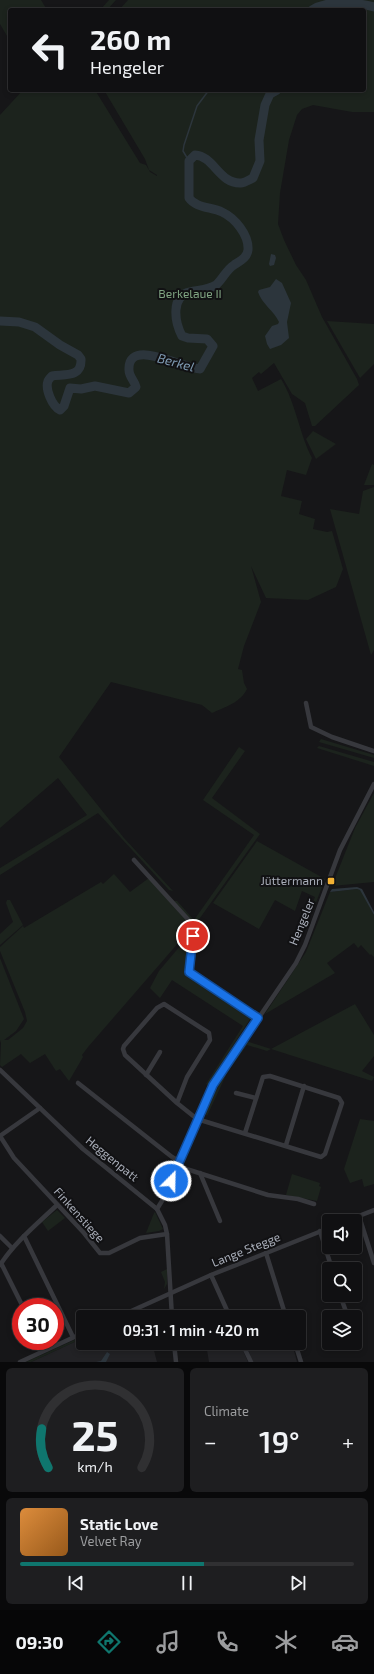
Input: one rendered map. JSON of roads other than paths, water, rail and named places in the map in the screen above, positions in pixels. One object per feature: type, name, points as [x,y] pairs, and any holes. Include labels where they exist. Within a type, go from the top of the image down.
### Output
[{"type":"street","points":[[306,703],[312,727],[332,737],[374,751]]},
{"type":"street","name":"Hengeler","points":[[157,1209],[165,1196],[213,1085],[296,962],[304,945],[340,850],[374,784]]},
{"type":"street","points":[[134,860],[194,926],[189,972],[258,1018]]},
{"type":"street","points":[[177,1103],[187,1078],[210,1040],[209,1033],[164,1004],[157,1008],[123,1048],[125,1056],[177,1103],[197,1119],[286,1145],[321,1157],[325,1154],[342,1103],[339,1098],[304,1086],[270,1076],[263,1077],[245,1133]]},
{"type":"street","points":[[146,1075],[160,1052]]},
{"type":"street","name":"Heggenpatt","points":[[0,1070],[83,1149],[157,1209]]},
{"type":"street","points":[[78,1083],[172,1157],[178,1164],[200,1173],[268,1195],[314,1204]]},
{"type":"street","points":[[286,1145],[304,1086]]},
{"type":"street","points":[[236,1093],[256,1098]]},
{"type":"street","points":[[0,1136],[40,1108]]},
{"type":"street","name":"Finkenstiege","points":[[0,1136],[14,1158],[84,1233],[100,1253],[109,1252],[140,1238],[167,1234]]},
{"type":"street","points":[[200,1173],[220,1220]]},
{"type":"street","points":[[18,1298],[1,1264],[12,1248],[57,1205]]},
{"type":"street","points":[[157,1209],[165,1225],[167,1234],[172,1310]]},
{"type":"street","points":[[362,1215],[374,1210]]},
{"type":"street","points":[[362,1224],[372,1252],[374,1263]]},
{"type":"street","points":[[320,1231],[330,1262]]},
{"type":"street","name":"Lange Stegge","points":[[133,1310],[211,1275],[320,1231]]},
{"type":"street","points":[[0,1236],[12,1248]]},
{"type":"street","points":[[24,1236],[73,1338]]},
{"type":"street","points":[[266,1253],[284,1310]]},
{"type":"street","points":[[211,1275],[227,1310]]},
{"type":"street","points":[[20,1362],[76,1336]]},
{"type":"street","points":[[175,1350],[176,1362]]},
{"type":"street","points":[[245,1350],[251,1362]]},
{"type":"street","points":[[297,1350],[301,1362]]},
{"type":"waterway","name":"Berkel","points":[[316,8],[334,3],[350,3],[374,7]]},
{"type":"waterway","points":[[189,161],[183,151],[184,145],[197,106],[208,92]]},
{"type":"waterway","name":"Berkel","points":[[0,321],[19,322],[35,327],[60,345],[78,355],[81,359],[81,365],[75,372],[67,375],[52,376],[48,381],[47,388],[50,397],[54,405],[60,410],[64,406],[70,388],[81,389],[95,386],[129,393],[136,387],[129,370],[131,360],[137,356],[147,355],[159,357],[200,369],[213,346],[207,339],[188,338],[182,336],[177,324],[177,304],[179,299],[190,292],[203,290],[216,285],[231,267],[245,257],[248,250],[248,244],[244,233],[232,218],[218,210],[200,206],[189,198],[189,161],[195,155],[202,157],[222,175],[233,182],[242,183],[253,178],[260,161],[259,140],[265,105],[270,94],[274,92]]},
{"type":"place","name":"Jüttermann","points":[[331,881]]},
{"type":"park label","name":"Berkelaue II","points":[[190,294]]}]
